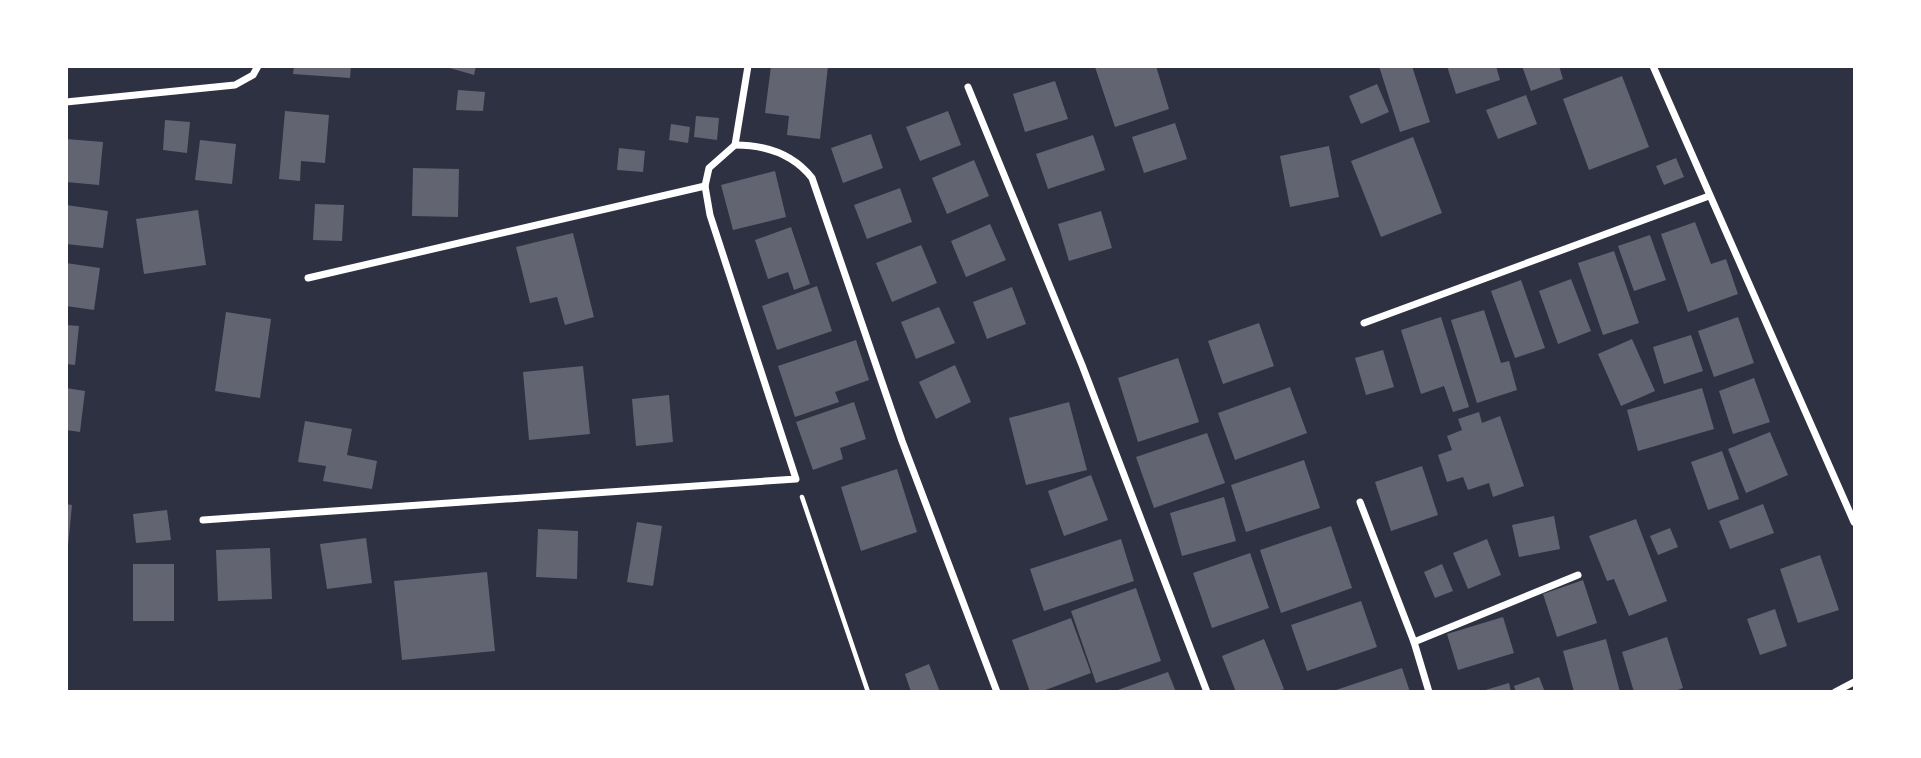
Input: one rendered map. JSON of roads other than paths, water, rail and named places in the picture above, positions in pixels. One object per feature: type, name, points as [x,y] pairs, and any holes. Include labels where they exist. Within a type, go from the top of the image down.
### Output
[{"type":"street","points":[[66,102],[235,85],[253,75],[258,66]]},
{"type":"street","points":[[203,520],[796,479],[710,215],[705,186],[709,168],[735,145],[748,66]]},
{"type":"street","points":[[1653,66],[1854,522]]},
{"type":"street","points":[[968,88],[1082,365],[1207,691]]},
{"type":"street","points":[[735,145],[752,145],[785,155],[801,164],[812,178],[902,441],[997,691]]},
{"type":"street","points":[[308,278],[705,186]]},
{"type":"street","points":[[1364,323],[1709,196]]},
{"type":"street","points":[[1360,502],[1414,642],[1429,691]]},
{"type":"street","points":[[1414,642],[1578,575]]},
{"type":"street","points":[[1835,691],[1854,682]]}]
